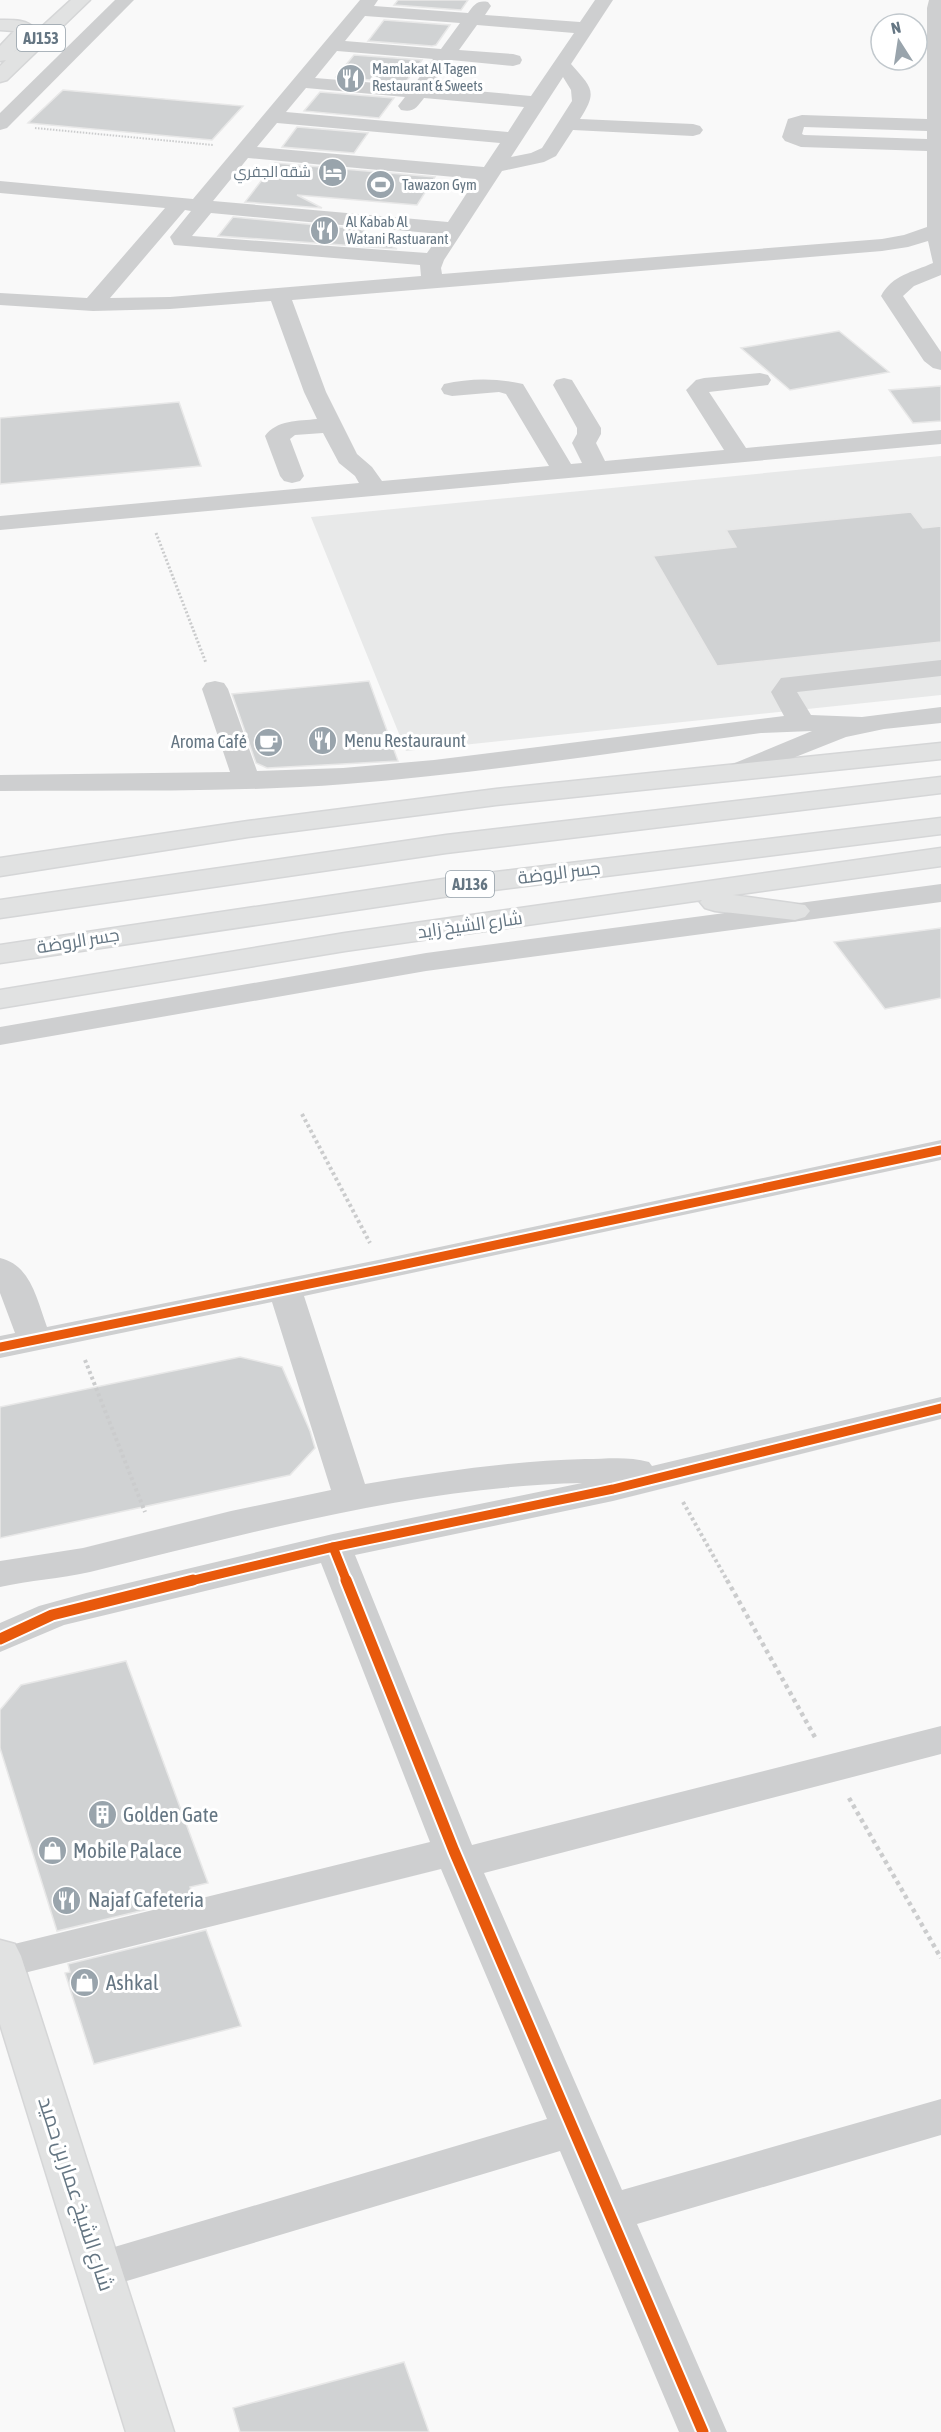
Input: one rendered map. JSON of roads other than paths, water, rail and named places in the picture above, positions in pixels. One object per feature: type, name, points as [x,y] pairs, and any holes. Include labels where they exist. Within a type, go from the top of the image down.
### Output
[{"type":"main road","name":"AJ153","points":[[2,67],[81,0]]},
{"type":"main road","points":[[0,25],[16,25],[26,29],[2,67]]},
{"type":"main road","points":[[0,867],[384,811],[941,751]]},
{"type":"main road","name":"AJ136","points":[[0,909],[446,844],[941,785]]},
{"type":"main road","name":"جسر الروضة","points":[[0,954],[470,884],[941,826]]},
{"type":"main road","name":"شارع الشيخ زايد","points":[[0,998],[345,942],[941,857]]},
{"type":"main road","points":[[668,897],[795,911]]},
{"type":"main road","name":"شارع الشيخ عمار بن حميد","points":[[1,1960],[150,2432]]},
{"type":"street","points":[[0,124],[125,0]]},
{"type":"street","points":[[365,163],[486,0]]},
{"type":"street","points":[[432,282],[430,267],[433,260],[604,0]]},
{"type":"street","points":[[882,245],[909,247],[941,258],[937,230],[936,145],[938,0]]},
{"type":"street","points":[[93,305],[195,205],[245,150],[365,5],[472,19],[585,28]]},
{"type":"street","points":[[332,45],[513,60]]},
{"type":"street","points":[[245,150],[365,163],[492,170],[537,158],[549,152],[583,96],[579,86],[562,64]]},
{"type":"street","points":[[301,82],[537,102]]},
{"type":"street","points":[[272,117],[513,138]]},
{"type":"street","points":[[936,125],[802,121],[795,123],[792,137],[801,141],[936,145]]},
{"type":"street","points":[[568,123],[693,130]]},
{"type":"street","points":[[0,187],[453,229]]},
{"type":"street","points":[[195,205],[180,239],[197,243],[190,252],[195,257],[285,264],[319,264],[370,256],[433,260]]},
{"type":"street","points":[[0,299],[93,305],[162,303],[882,245],[908,241],[937,230]]},
{"type":"street","points":[[941,267],[901,285],[892,292],[892,296],[932,356],[941,363]]},
{"type":"street","points":[[279,294],[315,392],[347,458],[367,479]]},
{"type":"street","points":[[739,455],[697,390],[704,385],[760,380]]},
{"type":"street","points":[[452,389],[498,385],[515,389],[564,471]]},
{"type":"street","points":[[564,385],[589,428],[590,434],[584,443],[597,468]]},
{"type":"street","points":[[292,476],[277,436],[290,429],[331,425]]},
{"type":"street","points":[[0,504],[292,476],[367,479],[564,471],[941,437]]},
{"type":"street","points":[[0,523],[147,510],[367,479]]},
{"type":"street","points":[[802,723],[784,692],[785,687],[790,684],[941,668]]},
{"type":"street","points":[[215,689],[246,780]]},
{"type":"street","points":[[0,783],[246,780],[343,776],[423,769],[746,727],[802,723],[860,725],[941,715]]},
{"type":"street","points":[[740,771],[776,759],[821,737],[860,725]]},
{"type":"street","points":[[746,727],[763,742],[776,759]]},
{"type":"street","points":[[0,1036],[426,962],[941,893]]},
{"type":"street","points":[[0,1347],[383,1269],[941,1150]]},
{"type":"street","points":[[0,1268],[11,1278],[35,1340]]},
{"type":"street","points":[[285,1289],[351,1497]]},
{"type":"street","points":[[8,1631],[52,1615],[86,1606],[333,1547],[585,1495],[941,1408]]},
{"type":"street","points":[[0,1574],[65,1564],[351,1497],[502,1475],[588,1470],[638,1470],[668,1473]]},
{"type":"street","points":[[333,1547],[457,1857],[703,2432]]},
{"type":"street","points":[[1,1960],[457,1857],[941,1740]]},
{"type":"street","points":[[609,2213],[941,2117]]},
{"type":"street","points":[[100,2270],[573,2129]]},
{"type":"place","name":"Mamlakat Al Tagen Restaurant & Sweets","points":[[351,78]]},
{"type":"place","name":"شقه الجفري","points":[[332,172]]},
{"type":"place","name":"Tawazon Gym","points":[[381,185]]},
{"type":"place","name":"Al Kabab Al Watani Rastuarant","points":[[325,231]]},
{"type":"place","name":"Menu Restauraunt","points":[[323,741]]},
{"type":"place","name":"Aroma Café","points":[[268,742]]},
{"type":"place","name":"Golden Gate","points":[[102,1815]]},
{"type":"place","name":"Mobile Palace","points":[[52,1851]]},
{"type":"place","name":"Najaf Cafeteria","points":[[67,1900]]},
{"type":"place","name":"Ashkal","points":[[85,1983]]}]
